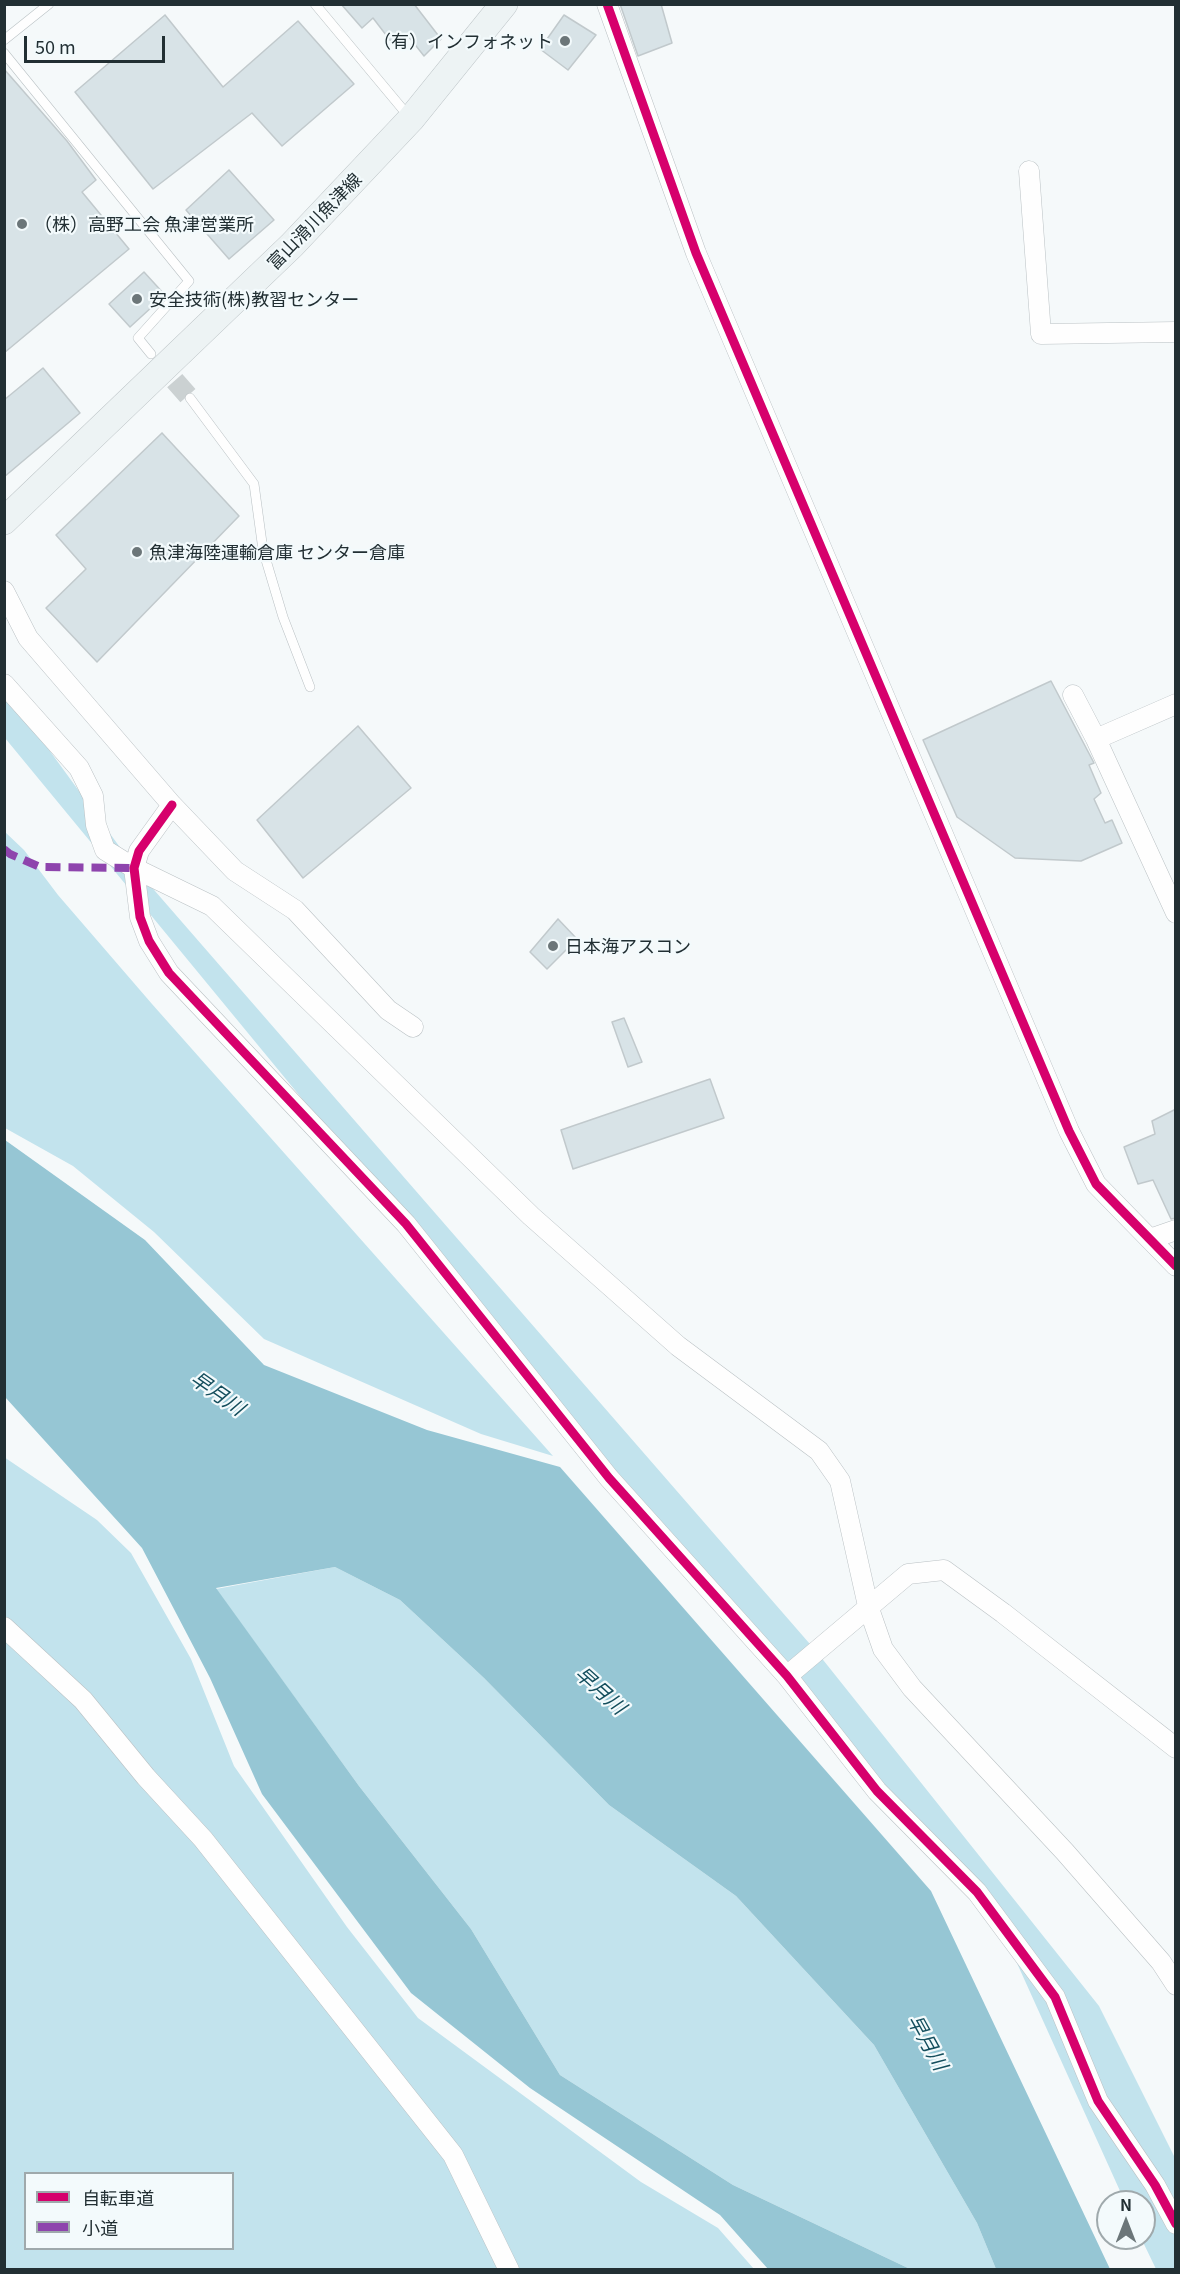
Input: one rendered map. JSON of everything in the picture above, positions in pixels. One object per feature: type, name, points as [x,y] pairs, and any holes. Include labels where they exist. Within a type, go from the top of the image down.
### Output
[{"type":"main road","name":"富山滑川魚津線","points":[[4,521],[292,245],[411,119],[504,4]]},
{"type":"street","points":[[607,4],[696,253],[1069,1131],[1096,1184],[1176,1266]]},
{"type":"street","points":[[1029,171],[1041,334],[1176,332]]},
{"type":"street","points":[[4,591],[28,639],[172,805],[235,871],[295,910],[388,1010],[413,1027]]},
{"type":"street","points":[[4,684],[79,768],[93,796],[96,825],[105,850],[212,906],[531,1216],[678,1346],[819,1451],[840,1481],[867,1606],[883,1649],[912,1688],[1065,1852],[1161,1962],[1176,1985]]},
{"type":"street","points":[[1073,695],[1096,739],[1176,913]]},
{"type":"street","points":[[1096,739],[1176,704]]},
{"type":"street","points":[[172,805],[139,851],[135,867],[140,917],[149,941],[169,973],[406,1224],[609,1478],[787,1676],[877,1791],[977,1892],[1055,1997],[1098,2101],[1155,2185],[1176,2224]]},
{"type":"street","points":[[1150,1239],[1176,1230]]},
{"type":"street","points":[[787,1676],[867,1606],[908,1574],[944,1570],[1176,1748]]},
{"type":"street","points":[[4,1627],[83,1700],[146,1777],[203,1839],[453,2155],[509,2270]]},
{"type":"lane","points":[[4,40],[49,4]]},
{"type":"lane","points":[[315,4],[411,119]]},
{"type":"lane","points":[[4,53],[189,281],[138,338],[151,354]]},
{"type":"lane","points":[[190,398],[254,484],[263,550],[283,617],[310,687]]},
{"type":"shaded area","points":[[4,688],[135,868],[816,1651],[1099,2006],[1175,2158],[1175,2269],[1156,2269],[1147,2250],[1156,2250],[1156,2190],[1120,2190],[997,1919],[425,1248],[5,738]]},
{"type":"shaded area","points":[[4,831],[24,850],[58,895],[152,1004],[553,1456],[481,1434],[264,1339],[154,1232],[73,1166],[5,1128]]},
{"type":"shaded area","points":[[4,1457],[97,1520],[131,1553],[191,1659],[234,1766],[347,1927],[418,2018],[641,2182],[718,2228],[754,2269],[5,2269]]},
{"type":"shaded area","points":[[335,1567],[400,1600],[484,1678],[609,1805],[736,1896],[874,2045],[977,2223],[996,2269],[910,2269],[733,2185],[560,2075],[471,1929],[359,1786],[216,1589]]},
{"type":"water","name":"早月川","points":[[5,1140],[145,1240],[264,1365],[427,1430],[560,1467],[931,1891],[1096,2239],[1096,2250],[1101,2250],[1110,2269],[996,2269],[977,2223],[874,2045],[736,1896],[609,1805],[484,1678],[400,1600],[335,1567],[216,1588],[359,1786],[471,1929],[560,2075],[733,2185],[910,2269],[768,2269],[720,2215],[530,2088],[411,1993],[262,1794],[210,1678],[142,1548],[5,1397]]},
{"type":"building","points":[[341,4],[414,4],[441,39],[424,56],[409,37],[393,44],[373,18],[362,28]]},
{"type":"building","points":[[620,4],[661,4],[672,43],[638,56]]},
{"type":"building","points":[[165,15],[223,87],[298,21],[354,84],[282,146],[252,113],[153,189],[75,92]]},
{"type":"building","points":[[564,15],[596,35],[568,70],[540,49]]},
{"type":"building","points":[[4,69],[67,141],[96,180],[82,192],[129,249],[4,353]]},
{"type":"building","points":[[229,170],[274,220],[229,259],[186,210]]},
{"type":"building","name":"安全技術(株)教習センター","points":[[144,272],[165,295],[130,327],[109,304]]},
{"type":"building","points":[[43,368],[80,413],[4,477],[4,400]]},
{"type":"building","name":"魚津海陸運輸倉庫 センター倉庫","points":[[162,433],[239,516],[97,662],[46,608],[86,569],[56,535]]},
{"type":"building","points":[[1051,681],[1094,763],[1089,765],[1101,793],[1094,799],[1105,823],[1112,820],[1122,843],[1081,861],[1015,858],[957,817],[923,740]]},
{"type":"building","points":[[358,726],[411,788],[303,878],[257,820]]},
{"type":"building","name":"日本海アスコン","points":[[558,919],[577,939],[547,969],[530,952]]},
{"type":"building","points":[[624,1018],[642,1062],[628,1067],[612,1022]]},
{"type":"building","points":[[710,1079],[724,1118],[573,1169],[561,1130]]},
{"type":"building","points":[[1176,1109],[1176,1218],[1171,1219],[1153,1180],[1138,1184],[1124,1147],[1155,1134],[1152,1121]]},
{"type":"tunnel","points":[[155,358],[190,398]]},
{"type":"marked path","points":[[4,849],[40,867],[134,868]]},
{"type":"cycle path","points":[[607,4],[696,253],[1069,1131],[1096,1184],[1176,1266]]},
{"type":"cycle path","points":[[172,805],[139,851],[134,868],[140,917],[149,941],[169,973],[406,1224],[609,1478],[787,1676],[877,1791],[977,1892],[1055,1997],[1098,2101],[1155,2185],[1176,2224]]},
{"type":"place","name":"（有）インフォネット","points":[[565,41]]},
{"type":"place","name":"（株）高野工会 魚津営業所","points":[[22,224]]},
{"type":"place","name":"安全技術(株)教習センター","points":[[137,299]]},
{"type":"place","name":"魚津海陸運輸倉庫 センター倉庫","points":[[137,552]]},
{"type":"place","name":"日本海アスコン","points":[[553,946]]}]
